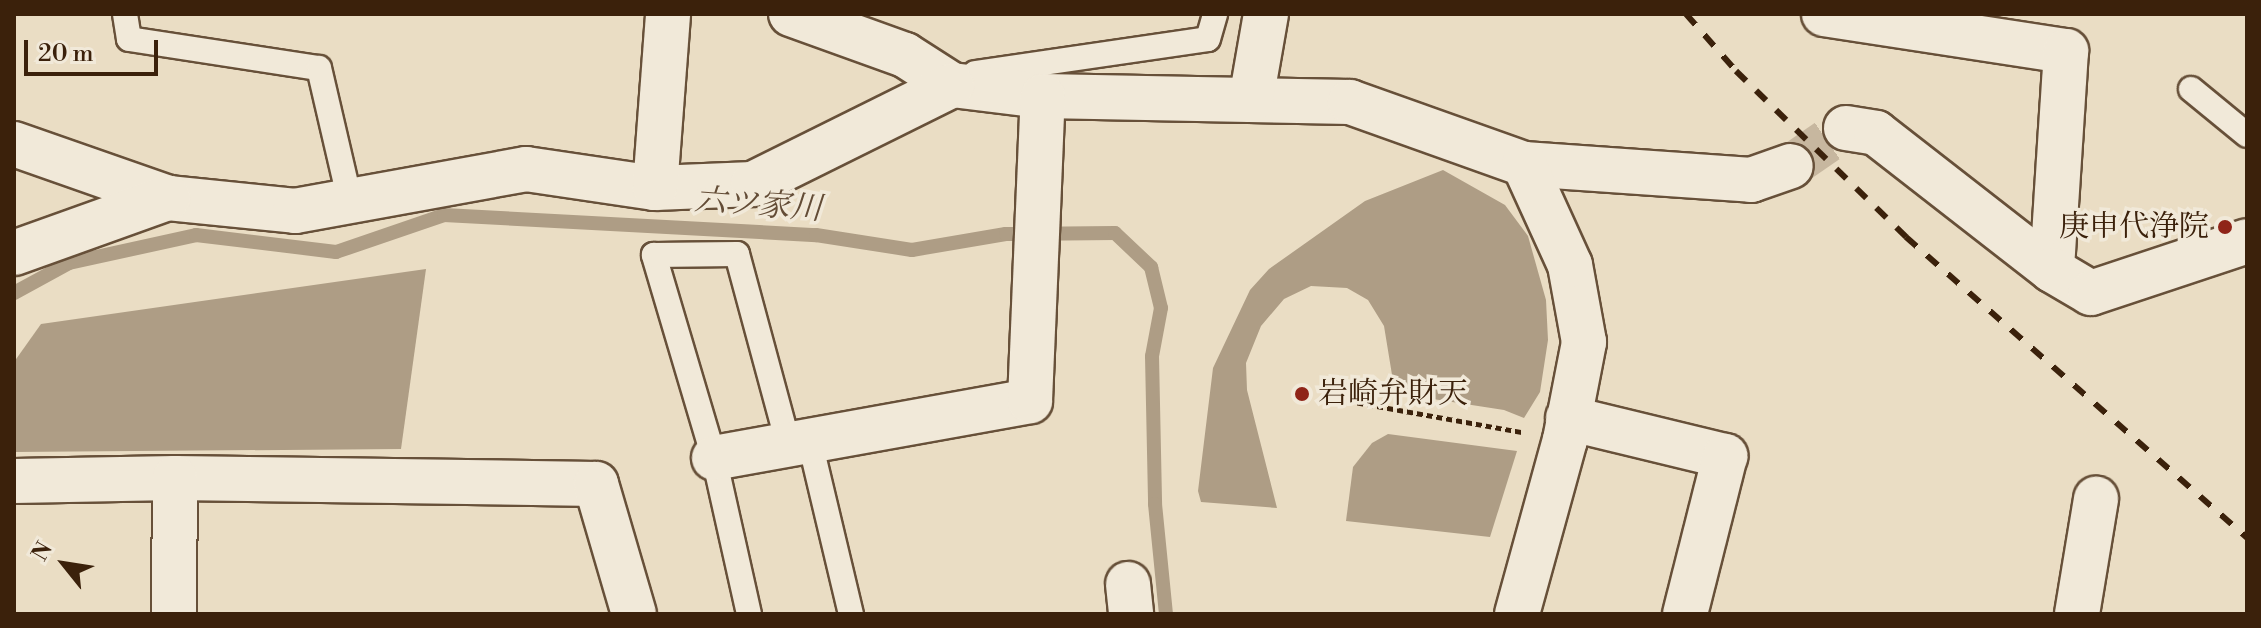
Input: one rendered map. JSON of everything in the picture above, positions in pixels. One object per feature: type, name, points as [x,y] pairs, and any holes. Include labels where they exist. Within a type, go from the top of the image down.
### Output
[{"type":"street","points":[[655,188],[668,14]]},
{"type":"street","points":[[791,14],[905,55],[952,85],[1043,96],[1350,102],[1524,164],[1751,180],[1791,166]]},
{"type":"street","points":[[1251,100],[1266,14]]},
{"type":"street","points":[[1824,14],[2066,51],[2052,270]]},
{"type":"street","points":[[14,144],[168,198],[295,211],[351,205],[526,169],[655,188],[753,184],[952,85]]},
{"type":"street","points":[[714,458],[1030,401],[1043,96]]},
{"type":"street","points":[[1846,128],[1876,133],[2052,270],[2091,293],[2243,250]]},
{"type":"street","points":[[1517,614],[1566,429],[1584,342],[1570,265],[1524,164]]},
{"type":"street","points":[[14,253],[168,198]]},
{"type":"street","points":[[1566,429],[1725,456],[1685,614]]},
{"type":"street","points":[[14,481],[175,478],[596,484],[634,614]]},
{"type":"street","points":[[174,614],[175,478]]},
{"type":"street","points":[[2077,614],[2096,499]]},
{"type":"lane","points":[[125,14],[129,39],[319,68],[351,205]]},
{"type":"lane","points":[[952,85],[971,74],[1208,39],[1215,14]]},
{"type":"lane","points":[[2191,89],[2247,135]]},
{"type":"lane","points":[[749,614],[714,458],[654,255],[737,254],[851,614]]},
{"type":"path","points":[[1338,399],[1566,429]]},
{"type":"shaded area","points":[[1443,170],[1505,205],[1528,236],[1546,300],[1548,340],[1540,392],[1524,418],[1504,410],[1407,395],[1394,387],[1384,326],[1368,300],[1347,288],[1311,286],[1284,299],[1261,326],[1246,363],[1247,390],[1277,508],[1201,502],[1198,491],[1213,368],[1250,290],[1269,269],[1365,201]]},
{"type":"shaded area","points":[[426,269],[401,449],[14,452],[14,362],[41,324]]},
{"type":"shaded area","points":[[1388,434],[1517,451],[1490,537],[1346,521],[1353,467],[1372,443]]},
{"type":"waterway","name":"六ツ家川","points":[[14,293],[69,263],[196,235],[336,252],[444,215],[816,235],[912,250],[1006,234],[1115,233],[1151,267],[1161,308],[1152,356],[1155,504],[1166,614]]},
{"type":"tunnel","points":[[1791,166],[1846,128]]},
{"type":"railway","points":[[1686,14],[1736,71],[1906,237],[2247,538]]},
{"type":"place","name":"庚申代浄院","points":[[2225,227]]},
{"type":"place","name":"岩崎弁財天","points":[[1302,394]]}]
